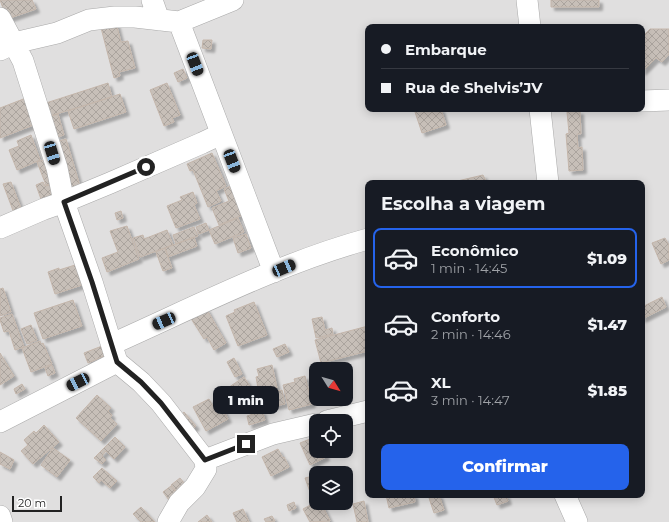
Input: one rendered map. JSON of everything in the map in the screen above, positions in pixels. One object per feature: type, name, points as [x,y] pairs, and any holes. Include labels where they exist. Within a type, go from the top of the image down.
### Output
[{"type":"street","points":[[152,0],[169,21],[221,134],[274,272]]},
{"type":"street","points":[[7,46],[57,33],[89,20],[115,17],[146,18],[169,21],[233,0]]},
{"type":"street","points":[[527,0],[530,24]]},
{"type":"street","points":[[0,18],[7,46],[23,61],[57,168],[64,202],[92,282],[114,353],[161,403],[205,460],[206,469],[194,488],[179,503],[168,522]]},
{"type":"street","points":[[645,101],[669,100]]},
{"type":"street","points":[[540,112],[548,180]]},
{"type":"street","points":[[0,228],[221,134]]},
{"type":"street","points":[[0,422],[114,353],[274,272],[336,248],[365,240]]},
{"type":"street","points":[[353,415],[365,412]]},
{"type":"street","points":[[205,460],[273,434],[309,426]]},
{"type":"street","points":[[566,498],[577,522]]},
{"type":"street","points":[[0,516],[2,522]]},
{"type":"shaded area","points":[[0,0],[669,0],[669,522],[0,522]]},
{"type":"building","points":[[0,0],[32,0],[36,9],[7,19]]},
{"type":"building","points":[[551,0],[599,0],[599,7],[551,7]]},
{"type":"building","points":[[116,23],[121,42],[128,41],[135,68],[119,72],[120,76],[114,78],[100,24]]},
{"type":"building","points":[[650,29],[669,29],[669,54],[662,62],[656,58],[645,69],[645,34]]},
{"type":"building","points":[[203,40],[212,40],[211,49],[202,48]]},
{"type":"building","points":[[183,69],[187,78],[178,82],[174,73]]},
{"type":"building","points":[[108,83],[112,97],[50,116],[46,103]]},
{"type":"building","points":[[167,83],[180,115],[172,118],[174,122],[164,126],[150,90]]},
{"type":"building","points":[[120,94],[126,112],[74,129],[68,111]]},
{"type":"building","points":[[26,98],[36,124],[0,138],[0,108]]},
{"type":"building","points":[[415,112],[442,112],[446,125],[422,133]]},
{"type":"building","points":[[567,112],[580,112],[581,134],[577,134],[578,148],[582,147],[583,170],[569,171],[566,134],[569,133]]},
{"type":"building","points":[[58,114],[64,135],[57,137],[50,116]]},
{"type":"building","points":[[31,135],[40,160],[17,170],[9,150],[19,146],[17,141]]},
{"type":"building","points":[[66,139],[80,186],[70,190],[55,142]]},
{"type":"building","points":[[212,153],[226,186],[216,191],[221,201],[208,207],[193,170],[190,171],[187,164]]},
{"type":"building","points":[[47,159],[55,182],[46,185],[37,162]]},
{"type":"building","points":[[483,175],[486,180],[462,180]]},
{"type":"building","points":[[11,182],[22,211],[14,213],[3,184]]},
{"type":"building","points":[[43,182],[45,186],[50,185],[54,198],[42,202],[36,185]]},
{"type":"building","points":[[233,185],[245,214],[219,225],[212,208],[229,201],[224,189]]},
{"type":"building","points":[[193,192],[197,203],[194,205],[200,219],[176,228],[167,206],[182,200],[180,197]]},
{"type":"building","points":[[121,211],[123,218],[117,220],[115,213]]},
{"type":"building","points":[[238,218],[244,232],[215,244],[209,230]]},
{"type":"building","points":[[206,223],[209,230],[199,234],[196,227]]},
{"type":"building","points":[[127,226],[139,259],[107,272],[102,258],[118,252],[110,231]]},
{"type":"building","points":[[194,227],[198,236],[176,244],[173,235]]},
{"type":"building","points":[[167,230],[173,245],[140,257],[133,238],[143,235],[144,239]]},
{"type":"building","points":[[246,234],[251,248],[238,253],[233,238]]},
{"type":"building","points":[[194,237],[197,246],[168,257],[165,248]]},
{"type":"building","points":[[665,238],[669,245],[669,260],[661,264],[652,243]]},
{"type":"building","points":[[165,248],[172,268],[163,271],[156,252]]},
{"type":"building","points":[[75,265],[82,285],[55,294],[48,272]]},
{"type":"building","points":[[3,288],[11,312],[0,316],[0,289]]},
{"type":"building","points":[[662,297],[666,307],[645,318],[645,306]]},
{"type":"building","points":[[73,300],[82,326],[43,339],[34,313]]},
{"type":"building","points":[[254,302],[267,335],[238,346],[226,316],[235,312],[234,310]]},
{"type":"building","points":[[206,308],[226,343],[214,350],[207,337],[204,339],[190,317]]},
{"type":"building","points":[[12,314],[24,347],[15,350],[9,331],[4,332],[0,320],[0,318]]},
{"type":"building","points":[[322,317],[325,330],[332,328],[333,334],[316,338],[312,319]]},
{"type":"building","points":[[31,325],[37,340],[27,344],[21,329]]},
{"type":"building","points":[[365,327],[365,352],[321,362],[315,340]]},
{"type":"building","points":[[40,341],[41,344],[43,343],[52,364],[31,372],[22,348]]},
{"type":"building","points":[[285,344],[289,352],[277,357],[273,349]]},
{"type":"building","points":[[102,346],[106,355],[88,363],[84,353]]},
{"type":"building","points":[[0,353],[14,376],[0,385]]},
{"type":"building","points":[[234,358],[242,374],[235,377],[227,362]]},
{"type":"building","points":[[52,365],[55,373],[48,376],[45,368]]},
{"type":"building","points":[[272,365],[277,388],[261,392],[260,387],[258,388],[256,377],[259,376],[257,369]]},
{"type":"building","points":[[305,376],[309,392],[309,405],[289,410],[283,385],[295,382],[294,379]]},
{"type":"building","points":[[244,377],[262,405],[251,411],[247,405],[249,403],[244,396],[230,408],[219,394]]},
{"type":"building","points":[[22,384],[25,389],[16,394],[14,389]]},
{"type":"building","points":[[282,390],[285,404],[275,406],[272,392]]},
{"type":"building","points":[[97,395],[111,408],[108,411],[112,415],[110,418],[117,424],[101,441],[76,418]]},
{"type":"building","points":[[209,399],[214,408],[220,404],[228,419],[206,431],[193,407]]},
{"type":"building","points":[[262,411],[265,420],[249,425],[247,416]]},
{"type":"building","points":[[184,412],[196,426],[189,432],[177,418]]},
{"type":"building","points":[[44,425],[59,442],[33,464],[21,451],[28,445],[24,440],[34,431],[36,433]]},
{"type":"building","points":[[115,437],[125,447],[114,459],[106,451],[102,456],[106,460],[102,464],[94,458]]},
{"type":"building","points":[[309,439],[309,458],[324,458],[310,465],[300,443]]},
{"type":"building","points":[[53,448],[70,460],[57,477],[41,465]]},
{"type":"building","points":[[278,449],[289,467],[271,476],[262,457]]},
{"type":"building","points":[[0,452],[14,460],[10,469],[0,464]]},
{"type":"building","points":[[102,468],[117,481],[110,488],[101,480],[99,483],[93,477]]},
{"type":"building","points":[[309,477],[309,489],[305,478]]},
{"type":"building","points":[[180,478],[185,484],[176,491],[171,485]]},
{"type":"building","points":[[171,486],[177,494],[169,500],[163,492]]},
{"type":"building","points":[[387,498],[414,498],[415,502],[389,508]]},
{"type":"building","points":[[429,498],[440,498],[444,510],[434,513]]},
{"type":"building","points":[[494,498],[507,498],[508,501],[497,505]]},
{"type":"building","points":[[364,501],[368,522],[357,522],[353,504]]},
{"type":"building","points":[[294,502],[296,508],[289,511],[287,505]]},
{"type":"building","points":[[309,506],[309,510],[324,510],[330,521],[310,522],[303,509]]},
{"type":"building","points":[[141,507],[155,522],[141,522],[133,514]]},
{"type":"building","points":[[243,509],[249,522],[237,522],[233,513]]},
{"type":"building","points":[[207,515],[212,522],[198,522]]},
{"type":"building","points":[[272,516],[275,521],[266,522],[264,519]]},
{"type":"route","points":[[146,167],[64,202],[92,282],[117,362],[141,382],[161,403],[205,460],[246,444]]}]
